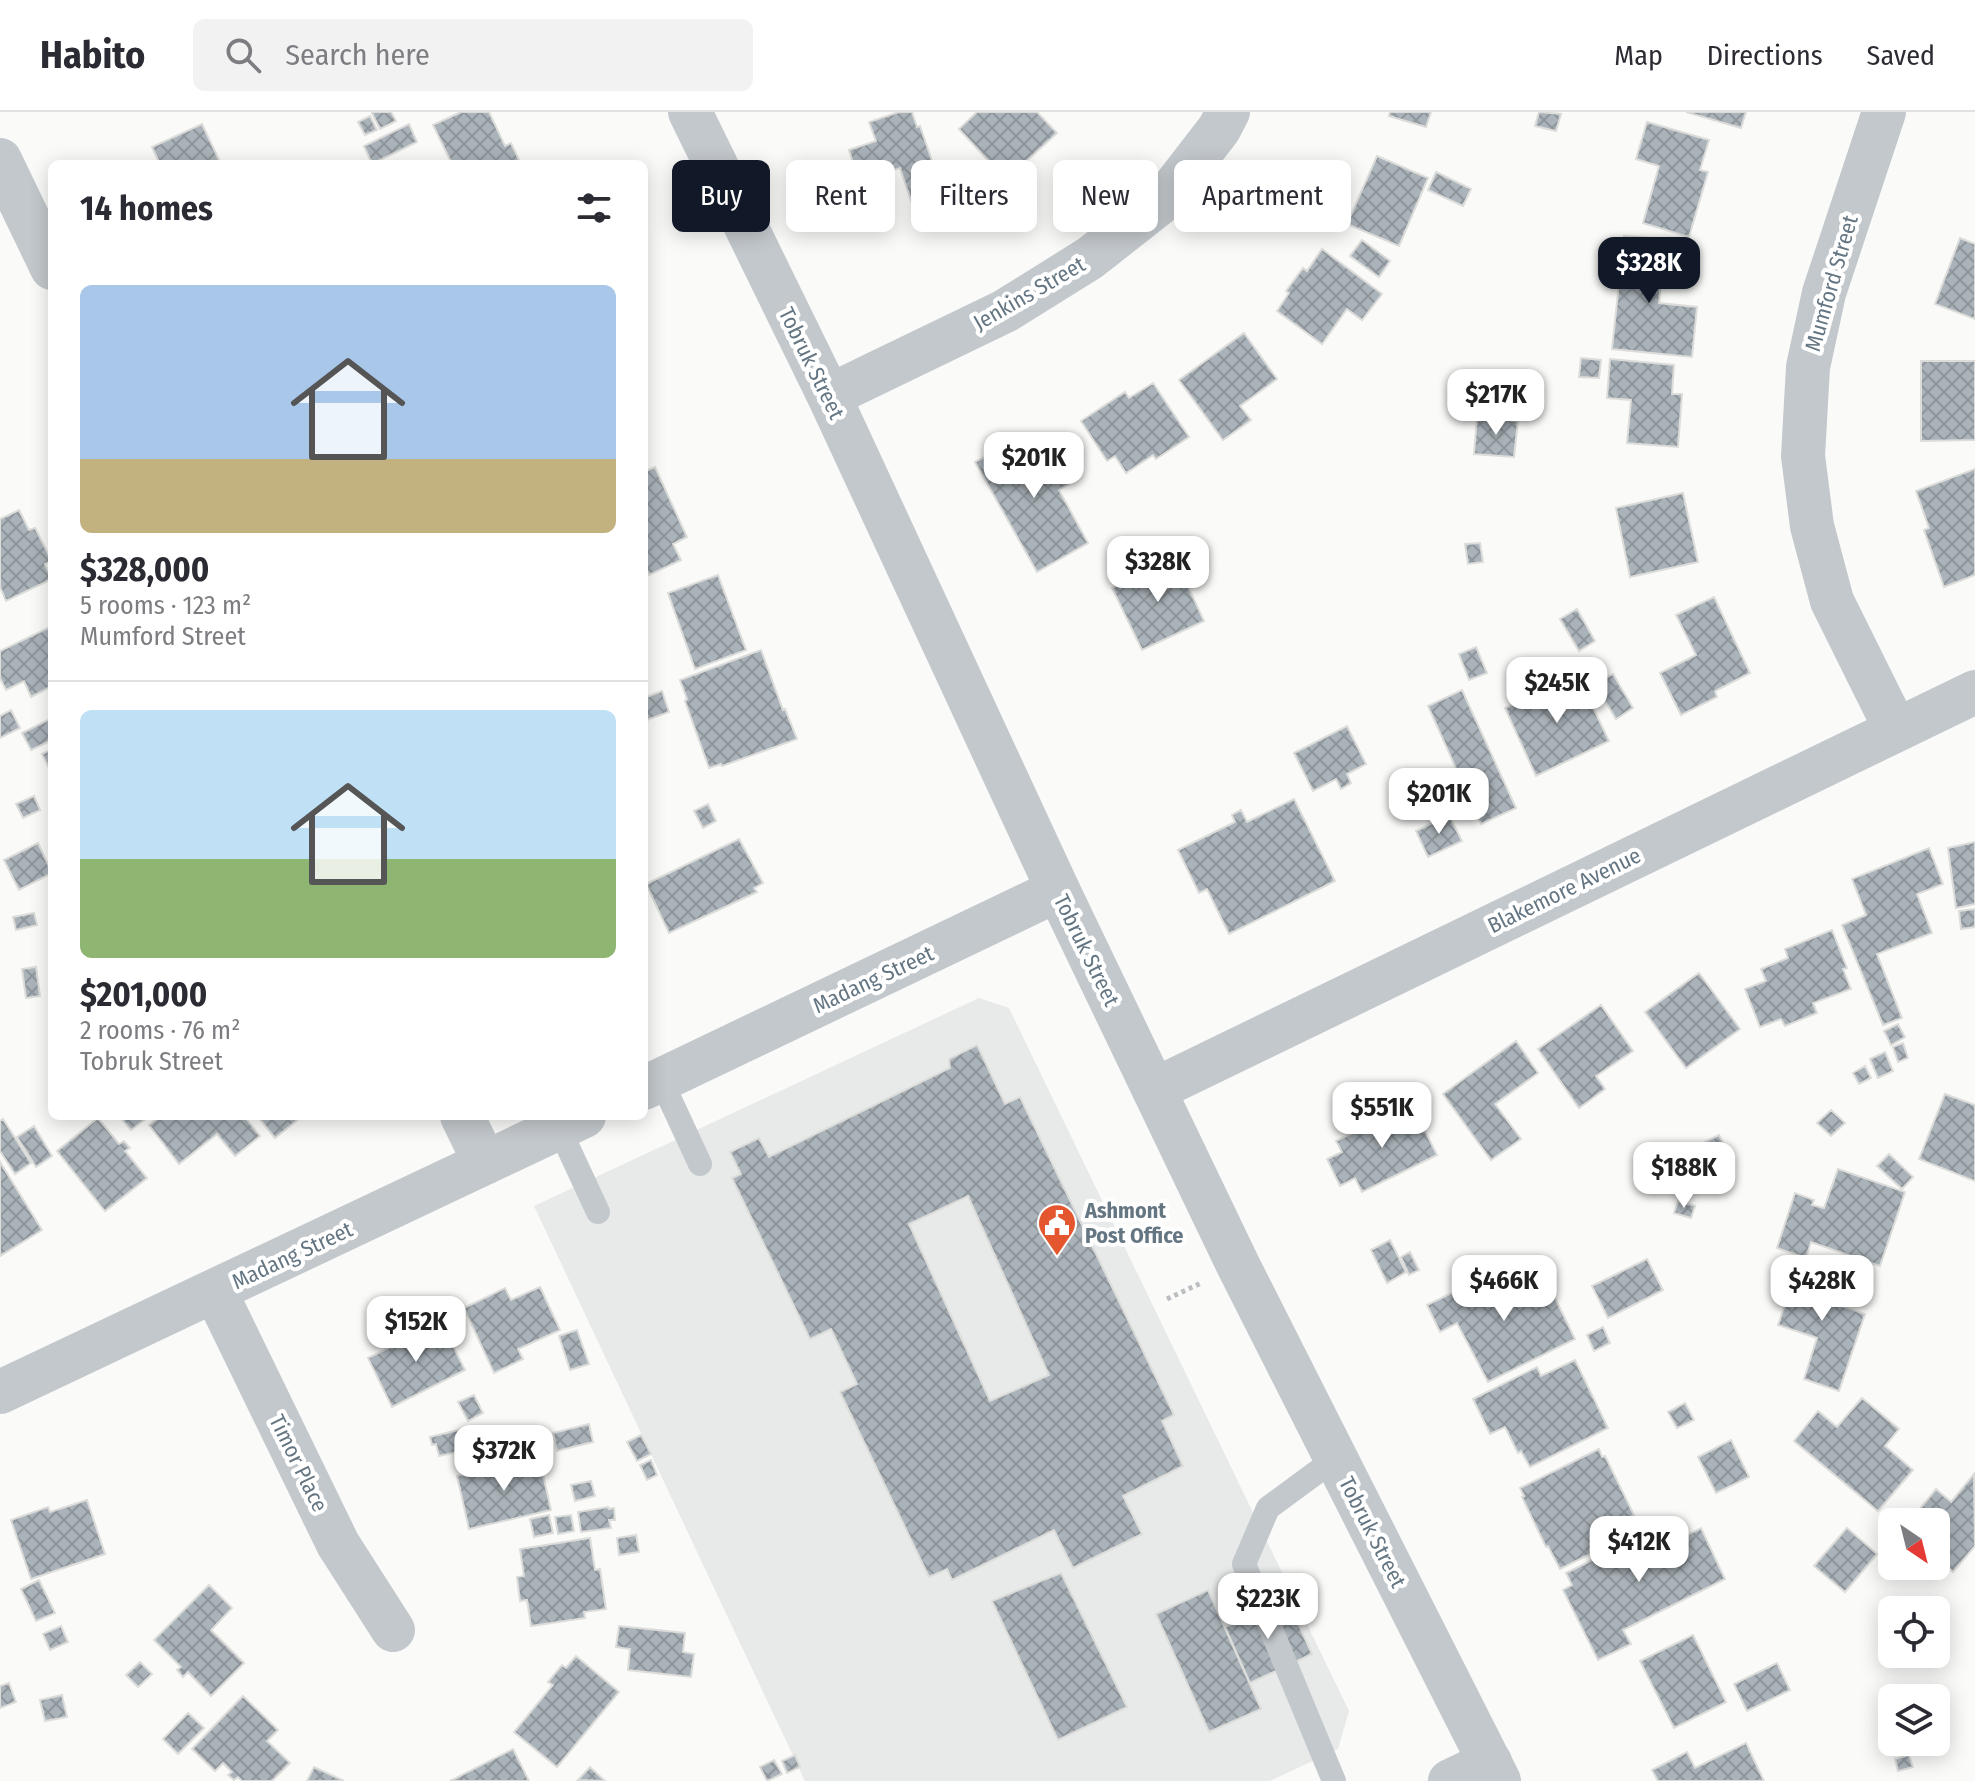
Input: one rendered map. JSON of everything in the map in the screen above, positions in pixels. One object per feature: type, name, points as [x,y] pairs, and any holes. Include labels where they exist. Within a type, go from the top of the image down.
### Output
[{"type":"street","name":"Tobruk Street","points":[[690,112],[829,396],[1058,890],[1238,1265],[1494,1772]]},
{"type":"street","name":"Jenkins Street","points":[[829,396],[1005,311],[1090,258],[1165,199],[1219,129],[1228,112]]},
{"type":"street","name":"Mumford Street","points":[[1884,112],[1824,293],[1808,367],[1803,456],[1812,526],[1832,601],[1896,730]]},
{"type":"street","points":[[0,160],[48,260]]},
{"type":"street","name":"Blakemore Avenue","points":[[1154,1090],[1975,692]]},
{"type":"street","name":"Madang Street","points":[[652,1084],[1058,890]]},
{"type":"street","points":[[464,1120],[485,1163]]},
{"type":"street","name":"Madang Street","points":[[0,1392],[572,1122]]},
{"type":"street","name":"Timor Place","points":[[215,1291],[338,1544],[393,1630]]},
{"type":"street","points":[[1450,1781],[1494,1772]]},
{"type":"lane","points":[[652,1084],[700,1164]]},
{"type":"lane","points":[[572,1122],[598,1212]]},
{"type":"lane","points":[[1334,1781],[1244,1564],[1268,1508],[1336,1458]]},
{"type":"shaded area","points":[[979,998],[1009,1008],[1349,1711],[1338,1749],[1270,1781],[805,1781],[534,1206]]},
{"type":"building","points":[[391,112],[396,121],[380,129],[372,113]]},
{"type":"building","points":[[461,112],[489,112],[505,146],[511,143],[519,160],[450,160],[433,125]]},
{"type":"building","points":[[899,112],[912,112],[917,127],[920,126],[932,160],[911,160],[911,200],[900,168],[895,170],[895,160],[852,160],[849,150],[876,141],[869,122]]},
{"type":"building","points":[[977,112],[1037,112],[1057,133],[1028,160],[988,160],[959,129]]},
{"type":"building","points":[[1390,112],[1431,112],[1426,127],[1389,116]]},
{"type":"building","points":[[1539,112],[1561,114],[1556,131],[1535,126]]},
{"type":"building","points":[[1686,112],[1746,112],[1741,128]]},
{"type":"building","points":[[370,116],[377,130],[365,135],[358,122]]},
{"type":"building","points":[[1647,122],[1709,140],[1700,170],[1708,172],[1689,237],[1643,223],[1659,166],[1636,159]]},
{"type":"building","points":[[202,124],[219,160],[158,160],[152,147]]},
{"type":"building","points":[[409,124],[417,142],[380,160],[370,160],[364,146]]},
{"type":"building","points":[[1377,156],[1428,178],[1399,246],[1351,226],[1351,215]]},
{"type":"building","points":[[1436,172],[1471,189],[1463,206],[1428,190]]},
{"type":"building","points":[[1624,236],[1665,239],[1659,303],[1697,307],[1692,357],[1612,349]]},
{"type":"building","points":[[1960,238],[1975,244],[1975,319],[1935,304]]},
{"type":"building","points":[[1362,240],[1390,261],[1379,277],[1350,256]]},
{"type":"building","points":[[1322,249],[1382,294],[1362,320],[1347,309],[1322,344],[1277,311],[1289,293],[1286,291],[1303,268],[1307,271]]},
{"type":"building","points":[[1244,333],[1277,379],[1240,406],[1251,420],[1223,440],[1179,380]]},
{"type":"building","points":[[1581,358],[1601,360],[1599,378],[1579,377]]},
{"type":"building","points":[[1610,359],[1674,365],[1672,394],[1682,394],[1678,447],[1627,443],[1631,400],[1607,398]]},
{"type":"building","points":[[1921,361],[1975,361],[1975,440],[1921,441]]},
{"type":"building","points":[[1153,383],[1189,437],[1156,459],[1153,455],[1126,473],[1115,456],[1107,461],[1081,421],[1125,392],[1129,398]]},
{"type":"building","points":[[1477,417],[1518,421],[1514,457],[1474,454]]},
{"type":"building","points":[[1047,439],[1071,483],[1059,490],[1088,543],[1037,572],[975,462],[1017,440],[1023,451]]},
{"type":"building","points":[[655,467],[687,537],[673,544],[681,560],[649,575],[648,573],[648,470]]},
{"type":"building","points":[[1975,469],[1975,575],[1944,587],[1924,530],[1929,528],[1916,491]]},
{"type":"building","points":[[1683,493],[1698,562],[1630,577],[1616,508]]},
{"type":"building","points":[[19,510],[29,530],[35,528],[48,553],[48,563],[45,564],[48,581],[6,601],[0,587],[0,519]]},
{"type":"building","points":[[1480,543],[1483,562],[1468,564],[1465,544]]},
{"type":"building","points":[[1175,558],[1204,621],[1142,650],[1112,588]]},
{"type":"building","points":[[718,575],[746,650],[695,669],[668,593]]},
{"type":"building","points":[[1714,597],[1750,673],[1715,691],[1717,697],[1681,715],[1660,673],[1696,655],[1676,615]]},
{"type":"building","points":[[1577,609],[1595,641],[1579,651],[1560,619]]},
{"type":"building","points":[[48,628],[48,688],[31,697],[24,681],[6,690],[0,678],[0,651]]},
{"type":"building","points":[[1476,647],[1487,673],[1469,680],[1459,654]]},
{"type":"building","points":[[761,650],[797,739],[709,768],[680,680]]},
{"type":"building","points":[[1577,674],[1609,741],[1536,776],[1505,708]]},
{"type":"building","points":[[1613,674],[1633,708],[1616,719],[1595,684]]},
{"type":"building","points":[[1462,690],[1516,808],[1481,824],[1428,706]]},
{"type":"building","points":[[662,691],[669,712],[648,720],[648,696]]},
{"type":"building","points":[[11,710],[20,728],[0,738],[0,716]]},
{"type":"building","points":[[48,720],[48,742],[31,750],[22,733]]},
{"type":"building","points":[[1347,726],[1366,764],[1347,774],[1351,783],[1341,789],[1336,779],[1313,791],[1294,753]]},
{"type":"building","points":[[48,751],[48,766],[42,754]]},
{"type":"building","points":[[34,796],[40,810],[23,818],[16,804]]},
{"type":"building","points":[[1294,799],[1335,881],[1229,934],[1207,889],[1199,893],[1178,850],[1235,822],[1232,815],[1241,810],[1247,822]]},
{"type":"building","points":[[708,804],[716,821],[703,828],[694,811]]},
{"type":"building","points":[[1449,815],[1462,841],[1428,857],[1416,831]]},
{"type":"building","points":[[739,839],[763,883],[754,888],[757,892],[669,933],[648,883]]},
{"type":"building","points":[[1975,842],[1975,904],[1956,908],[1948,848]]},
{"type":"building","points":[[38,843],[48,864],[48,875],[19,890],[4,860]]},
{"type":"building","points":[[1929,848],[1943,884],[1917,894],[1932,933],[1877,954],[1902,1018],[1883,1025],[1842,925],[1866,915],[1852,879]]},
{"type":"building","points":[[1975,909],[1975,927],[1961,929],[1959,911]]},
{"type":"building","points":[[34,913],[37,925],[16,930],[13,917]]},
{"type":"building","points":[[1832,930],[1847,968],[1843,969],[1851,989],[1813,1003],[1817,1013],[1785,1026],[1781,1019],[1760,1027],[1745,989],[1766,981],[1761,969],[1788,958],[1785,949]]},
{"type":"building","points":[[36,967],[40,996],[26,998],[22,969]]},
{"type":"building","points":[[1699,973],[1740,1029],[1686,1068],[1645,1012]]},
{"type":"building","points":[[1601,1005],[1633,1051],[1596,1076],[1605,1089],[1579,1108],[1538,1049]]},
{"type":"building","points":[[1898,1024],[1905,1037],[1891,1045],[1884,1031]]},
{"type":"building","points":[[1516,1041],[1538,1073],[1495,1104],[1521,1139],[1491,1160],[1443,1094]]},
{"type":"building","points":[[1903,1043],[1908,1058],[1898,1062],[1893,1047]]},
{"type":"building","points":[[977,1045],[1005,1104],[1020,1097],[1174,1415],[1162,1421],[1183,1466],[1123,1496],[1142,1534],[1073,1568],[1054,1530],[952,1580],[947,1569],[929,1577],[840,1392],[857,1384],[831,1329],[810,1339],[732,1178],[741,1174],[730,1152],[759,1138],[769,1157],[950,1068],[949,1059]],"holes":[[[968,1196],[1049,1375],[990,1401],[909,1224]]]},
{"type":"building","points":[[1885,1052],[1893,1071],[1878,1078],[1870,1059]]},
{"type":"building","points":[[1865,1066],[1871,1078],[1859,1084],[1853,1073]]},
{"type":"building","points":[[1945,1094],[1975,1105],[1975,1181],[1919,1159]]},
{"type":"building","points":[[1412,1104],[1437,1155],[1362,1192],[1355,1178],[1340,1186],[1327,1159],[1342,1152],[1336,1141]]},
{"type":"building","points":[[1831,1110],[1845,1123],[1831,1136],[1817,1123]]},
{"type":"building","points":[[3,1119],[31,1163],[15,1174],[0,1151],[0,1121]]},
{"type":"building","points":[[96,1120],[100,1120],[119,1144],[124,1141],[130,1148],[125,1151],[147,1178],[105,1211],[57,1151]]},
{"type":"building","points":[[122,1120],[144,1120],[131,1130]]},
{"type":"building","points":[[155,1120],[247,1120],[260,1136],[235,1156],[217,1134],[179,1164],[149,1125]]},
{"type":"building","points":[[260,1120],[298,1120],[275,1138]]},
{"type":"building","points":[[34,1126],[52,1156],[36,1167],[17,1137]]},
{"type":"building","points":[[1719,1135],[1728,1152],[1714,1159],[1705,1142]]},
{"type":"building","points":[[1889,1154],[1913,1177],[1902,1189],[1877,1166]]},
{"type":"building","points":[[0,1162],[42,1230],[0,1256]]},
{"type":"building","points":[[1838,1169],[1905,1192],[1880,1266],[1811,1242],[1806,1258],[1777,1248],[1795,1193],[1814,1200],[1812,1205],[1824,1208]]},
{"type":"building","points":[[1678,1201],[1695,1206],[1691,1218],[1674,1213]]},
{"type":"building","points":[[1390,1240],[1406,1272],[1387,1283],[1371,1250]]},
{"type":"building","points":[[1410,1252],[1419,1270],[1409,1275],[1401,1257]]},
{"type":"building","points":[[1801,1258],[1838,1271],[1827,1301],[1865,1314],[1839,1391],[1804,1379],[1817,1338],[1778,1325]]},
{"type":"building","points":[[1647,1259],[1663,1290],[1608,1318],[1592,1286]]},
{"type":"building","points":[[1491,1274],[1495,1284],[1506,1278],[1514,1293],[1545,1277],[1575,1339],[1488,1382],[1457,1323],[1440,1332],[1427,1305]]},
{"type":"building","points":[[540,1287],[560,1330],[518,1349],[523,1359],[494,1373],[464,1308],[505,1288],[511,1300]]},
{"type":"building","points":[[441,1322],[465,1370],[392,1407],[368,1358]]},
{"type":"building","points":[[1603,1327],[1610,1343],[1594,1351],[1587,1335]]},
{"type":"building","points":[[577,1330],[589,1364],[570,1370],[559,1336]]},
{"type":"building","points":[[1575,1360],[1608,1428],[1530,1467],[1521,1451],[1518,1453],[1505,1427],[1490,1434],[1473,1399],[1537,1367],[1541,1376]]},
{"type":"building","points":[[474,1395],[483,1413],[468,1421],[458,1402]]},
{"type":"building","points":[[1862,1398],[1899,1429],[1885,1446],[1913,1470],[1878,1511],[1794,1441],[1818,1411],[1837,1427]]},
{"type":"building","points":[[1685,1403],[1694,1420],[1677,1428],[1668,1412]]},
{"type":"building","points":[[589,1424],[593,1442],[557,1451],[553,1433]]},
{"type":"building","points":[[470,1427],[475,1448],[439,1456],[436,1444],[432,1445],[430,1437]]},
{"type":"building","points":[[641,1435],[651,1454],[637,1461],[627,1442]]},
{"type":"building","points":[[1731,1440],[1749,1477],[1716,1493],[1698,1457]]},
{"type":"building","points":[[1599,1449],[1639,1530],[1560,1569],[1546,1547],[1520,1488]]},
{"type":"building","points":[[539,1457],[551,1510],[469,1529],[457,1476]]},
{"type":"building","points":[[651,1460],[657,1475],[647,1480],[640,1465]]},
{"type":"building","points":[[1974,1474],[1975,1546],[1953,1572],[1950,1569],[1950,1508],[1920,1508],[1936,1489],[1951,1502]]},
{"type":"building","points":[[591,1481],[595,1496],[575,1501],[571,1485]]},
{"type":"building","points":[[87,1500],[105,1554],[31,1579],[11,1520],[48,1507],[50,1512]]},
{"type":"building","points":[[614,1508],[615,1520],[609,1520],[611,1528],[581,1532],[578,1512]]},
{"type":"building","points":[[549,1515],[553,1533],[534,1537],[530,1519]]},
{"type":"building","points":[[571,1515],[574,1531],[558,1534],[555,1517]]},
{"type":"building","points":[[1669,1522],[1677,1540],[1701,1528],[1725,1579],[1623,1630],[1631,1644],[1598,1660],[1563,1590],[1572,1585],[1566,1573]]},
{"type":"building","points":[[1847,1528],[1877,1554],[1845,1592],[1814,1566]]},
{"type":"building","points":[[636,1535],[639,1552],[619,1555],[617,1538]]},
{"type":"building","points":[[590,1538],[595,1570],[600,1569],[606,1609],[584,1612],[585,1618],[531,1626],[527,1600],[520,1601],[517,1577],[524,1576],[520,1549]]},
{"type":"building","points":[[1061,1573],[1127,1707],[1058,1740],[992,1601]]},
{"type":"building","points":[[39,1580],[55,1613],[36,1621],[21,1589]]},
{"type":"building","points":[[209,1585],[232,1608],[211,1630],[244,1663],[211,1696],[188,1672],[183,1677],[177,1670],[181,1667],[154,1640]]},
{"type":"building","points":[[1208,1590],[1261,1709],[1209,1732],[1156,1614]]},
{"type":"building","points":[[1287,1599],[1312,1654],[1250,1683],[1225,1627]]},
{"type":"building","points":[[61,1626],[68,1642],[50,1650],[43,1634]]},
{"type":"building","points":[[619,1626],[685,1633],[683,1652],[694,1654],[691,1677],[628,1670],[630,1649],[616,1647]]},
{"type":"building","points":[[1693,1635],[1726,1702],[1674,1728],[1640,1661]]},
{"type":"building","points":[[576,1656],[619,1692],[557,1767],[514,1732],[553,1685],[548,1682],[562,1665],[566,1668]]},
{"type":"building","points":[[140,1662],[152,1674],[138,1687],[126,1675]]},
{"type":"building","points":[[1777,1663],[1790,1690],[1747,1711],[1734,1684]]},
{"type":"building","points":[[9,1683],[16,1702],[0,1708],[0,1686]]},
{"type":"building","points":[[62,1695],[67,1717],[45,1721],[40,1700]]},
{"type":"building","points":[[243,1696],[278,1730],[267,1741],[290,1763],[272,1781],[242,1781],[238,1777],[234,1780],[228,1775],[232,1772],[223,1763],[215,1771],[192,1749]]},
{"type":"building","points":[[188,1713],[204,1728],[178,1754],[163,1739]]},
{"type":"building","points":[[1746,1743],[1764,1781],[1658,1781],[1652,1770],[1687,1752],[1695,1768]]},
{"type":"building","points":[[513,1749],[529,1781],[450,1781]]},
{"type":"building","points":[[795,1755],[800,1767],[787,1773],[782,1761]]},
{"type":"building","points":[[1909,1756],[1913,1767],[1898,1771],[1895,1759]]},
{"type":"building","points":[[774,1760],[782,1774],[767,1781],[760,1767]]},
{"type":"building","points":[[314,1767],[344,1781],[307,1781]]},
{"type":"building","points":[[590,1767],[605,1781],[578,1780]]},
{"type":"place","name":"Ashmont Post Office","points":[[1057,1257]]}]
